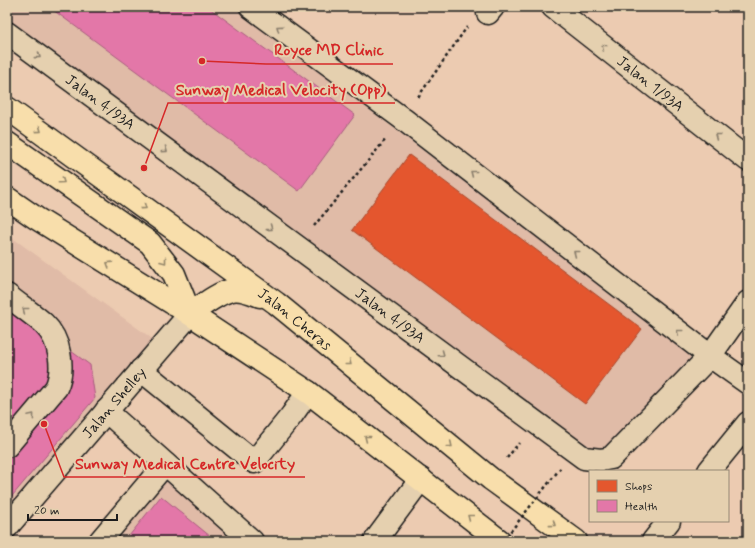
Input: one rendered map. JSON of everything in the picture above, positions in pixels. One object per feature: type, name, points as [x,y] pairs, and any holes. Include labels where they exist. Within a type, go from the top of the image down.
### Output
[{"type":"main road","name":"Jalan Cheras","points":[[7,108],[276,303],[491,479],[576,541]]},
{"type":"main road","points":[[7,143],[150,243],[174,274],[190,314]]},
{"type":"main road","points":[[7,198],[36,218],[190,314],[308,392],[501,541]]},
{"type":"main road","points":[[190,314],[219,295],[233,290],[248,292],[276,303]]},
{"type":"street","points":[[250,7],[403,120],[710,356],[748,383]]},
{"type":"street","name":"Jalan 1/93A","points":[[553,7],[748,160]]},
{"type":"street","name":"Jalan 4/93A","points":[[7,33],[584,458],[601,460],[611,458],[710,356],[748,302]]},
{"type":"street","points":[[7,295],[45,325],[58,350],[61,363],[60,381],[56,388],[7,446]]},
{"type":"street","name":"Jalan Shelley","points":[[7,526],[190,314]]},
{"type":"street","points":[[141,370],[254,462],[292,415],[308,392]]},
{"type":"street","points":[[106,411],[252,541]]},
{"type":"street","points":[[710,470],[748,423]]},
{"type":"street","points":[[100,541],[165,464]]},
{"type":"street","points":[[375,541],[421,479]]},
{"type":"street","points":[[653,541],[668,522]]},
{"type":"path","points":[[501,541],[562,466]]},
{"type":"shaded area","points":[[7,7],[234,7],[694,356],[607,447],[593,449],[7,18]]},
{"type":"shaded area","points":[[7,234],[154,340],[7,508]]},
{"type":"shaded area","points":[[169,478],[241,541],[113,541]]},
{"type":"building: Shops","points":[[409,155],[642,329],[585,404],[352,230]]},
{"type":"building: Health","points":[[49,7],[208,7],[355,115],[299,191]]},
{"type":"building: Health","points":[[7,304],[90,365],[95,398],[7,502]]},
{"type":"building: Health","points":[[161,496],[216,541],[125,541]]},
{"type":"place","name":"Royce MD Clinic","points":[[202,61]]},
{"type":"place","name":"Sunway Medical Velocity (Opp)","points":[[144,168]]},
{"type":"place","name":"Sunway Medical Centre Velocity","points":[[44,424]]}]
